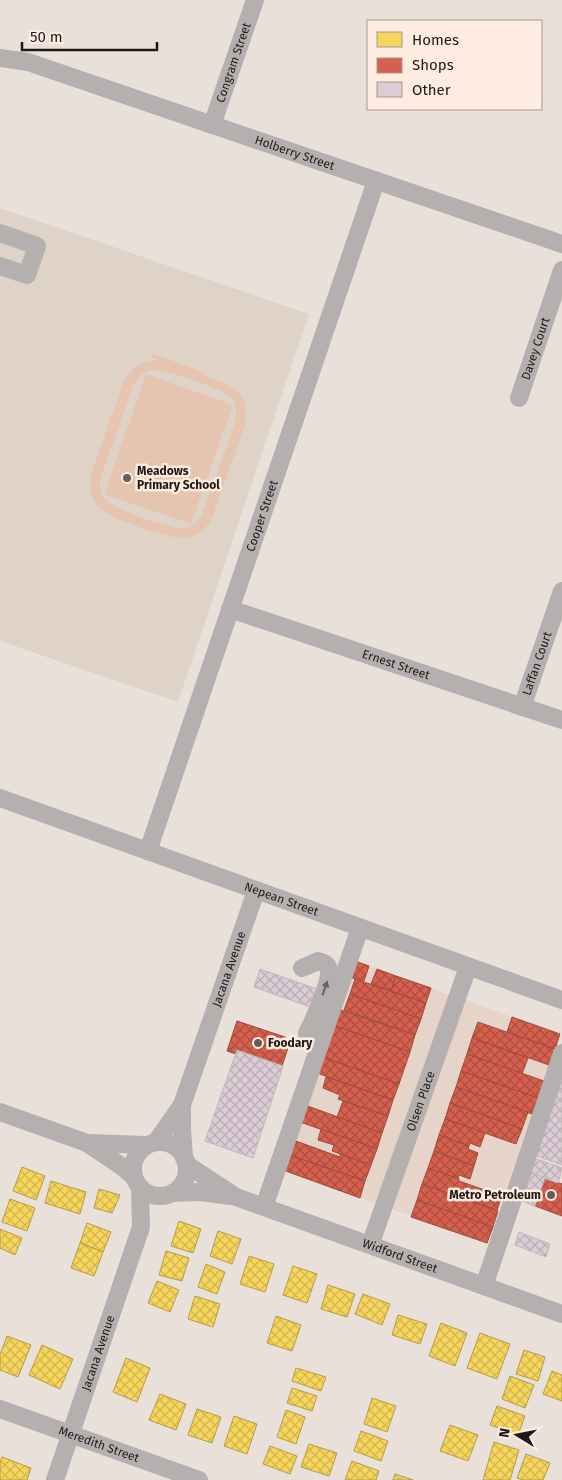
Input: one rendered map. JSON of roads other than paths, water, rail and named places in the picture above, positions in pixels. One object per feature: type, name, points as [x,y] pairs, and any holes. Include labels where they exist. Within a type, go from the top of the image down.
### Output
[{"type":"street","name":"Congram Street","points":[[212,125],[254,0]]},
{"type":"street","name":"Holberry Street","points":[[0,46],[28,62]]},
{"type":"street","name":"Holberry Street","points":[[0,58],[28,62],[562,244]]},
{"type":"street","name":"Cooper Street","points":[[148,851],[376,181]]},
{"type":"street","points":[[0,233],[37,246],[27,275],[0,266]]},
{"type":"street","name":"Davey Court","points":[[519,398],[562,270]]},
{"type":"street","name":"Laffan Court","points":[[522,707],[562,591]]},
{"type":"street","name":"Ernest Street","points":[[230,610],[562,720]]},
{"type":"street","name":"Nepean Street","points":[[0,798],[562,1000]]},
{"type":"street","name":"Jacana Avenue","points":[[185,1161],[182,1105],[256,891]]},
{"type":"street","points":[[264,1207],[360,928]]},
{"type":"street","points":[[302,968],[318,961],[326,964],[329,969],[327,981],[307,1033]]},
{"type":"street","name":"Olsen Place","points":[[373,1237],[468,967]]},
{"type":"street","points":[[484,1286],[562,1053]]},
{"type":"street","name":"Jacana Avenue","points":[[151,1144],[182,1105]]},
{"type":"street","points":[[0,1112],[87,1143],[124,1168],[153,1195],[170,1194],[179,1188],[184,1181],[186,1173],[185,1161],[180,1151],[173,1145],[165,1142],[151,1144],[87,1143]]},
{"type":"street","points":[[137,1182],[134,1160],[138,1152],[151,1144]]},
{"type":"street","name":"Widford Street","points":[[185,1161],[236,1197]]},
{"type":"street","name":"Jacana Avenue","points":[[137,1182],[141,1227]]},
{"type":"street","name":"Widford Street","points":[[170,1194],[200,1192],[236,1197],[562,1314]]},
{"type":"street","name":"Jacana Avenue","points":[[55,1480],[141,1227],[170,1194]]},
{"type":"street","name":"Meredith Street","points":[[0,1409],[198,1480]]},
{"type":"place","name":"Meadows Primary School","points":[[127,478]]},
{"type":"place","name":"Foodary","points":[[258,1043]]},
{"type":"place","name":"Metro Petroleum","points":[[551,1195]]}]
